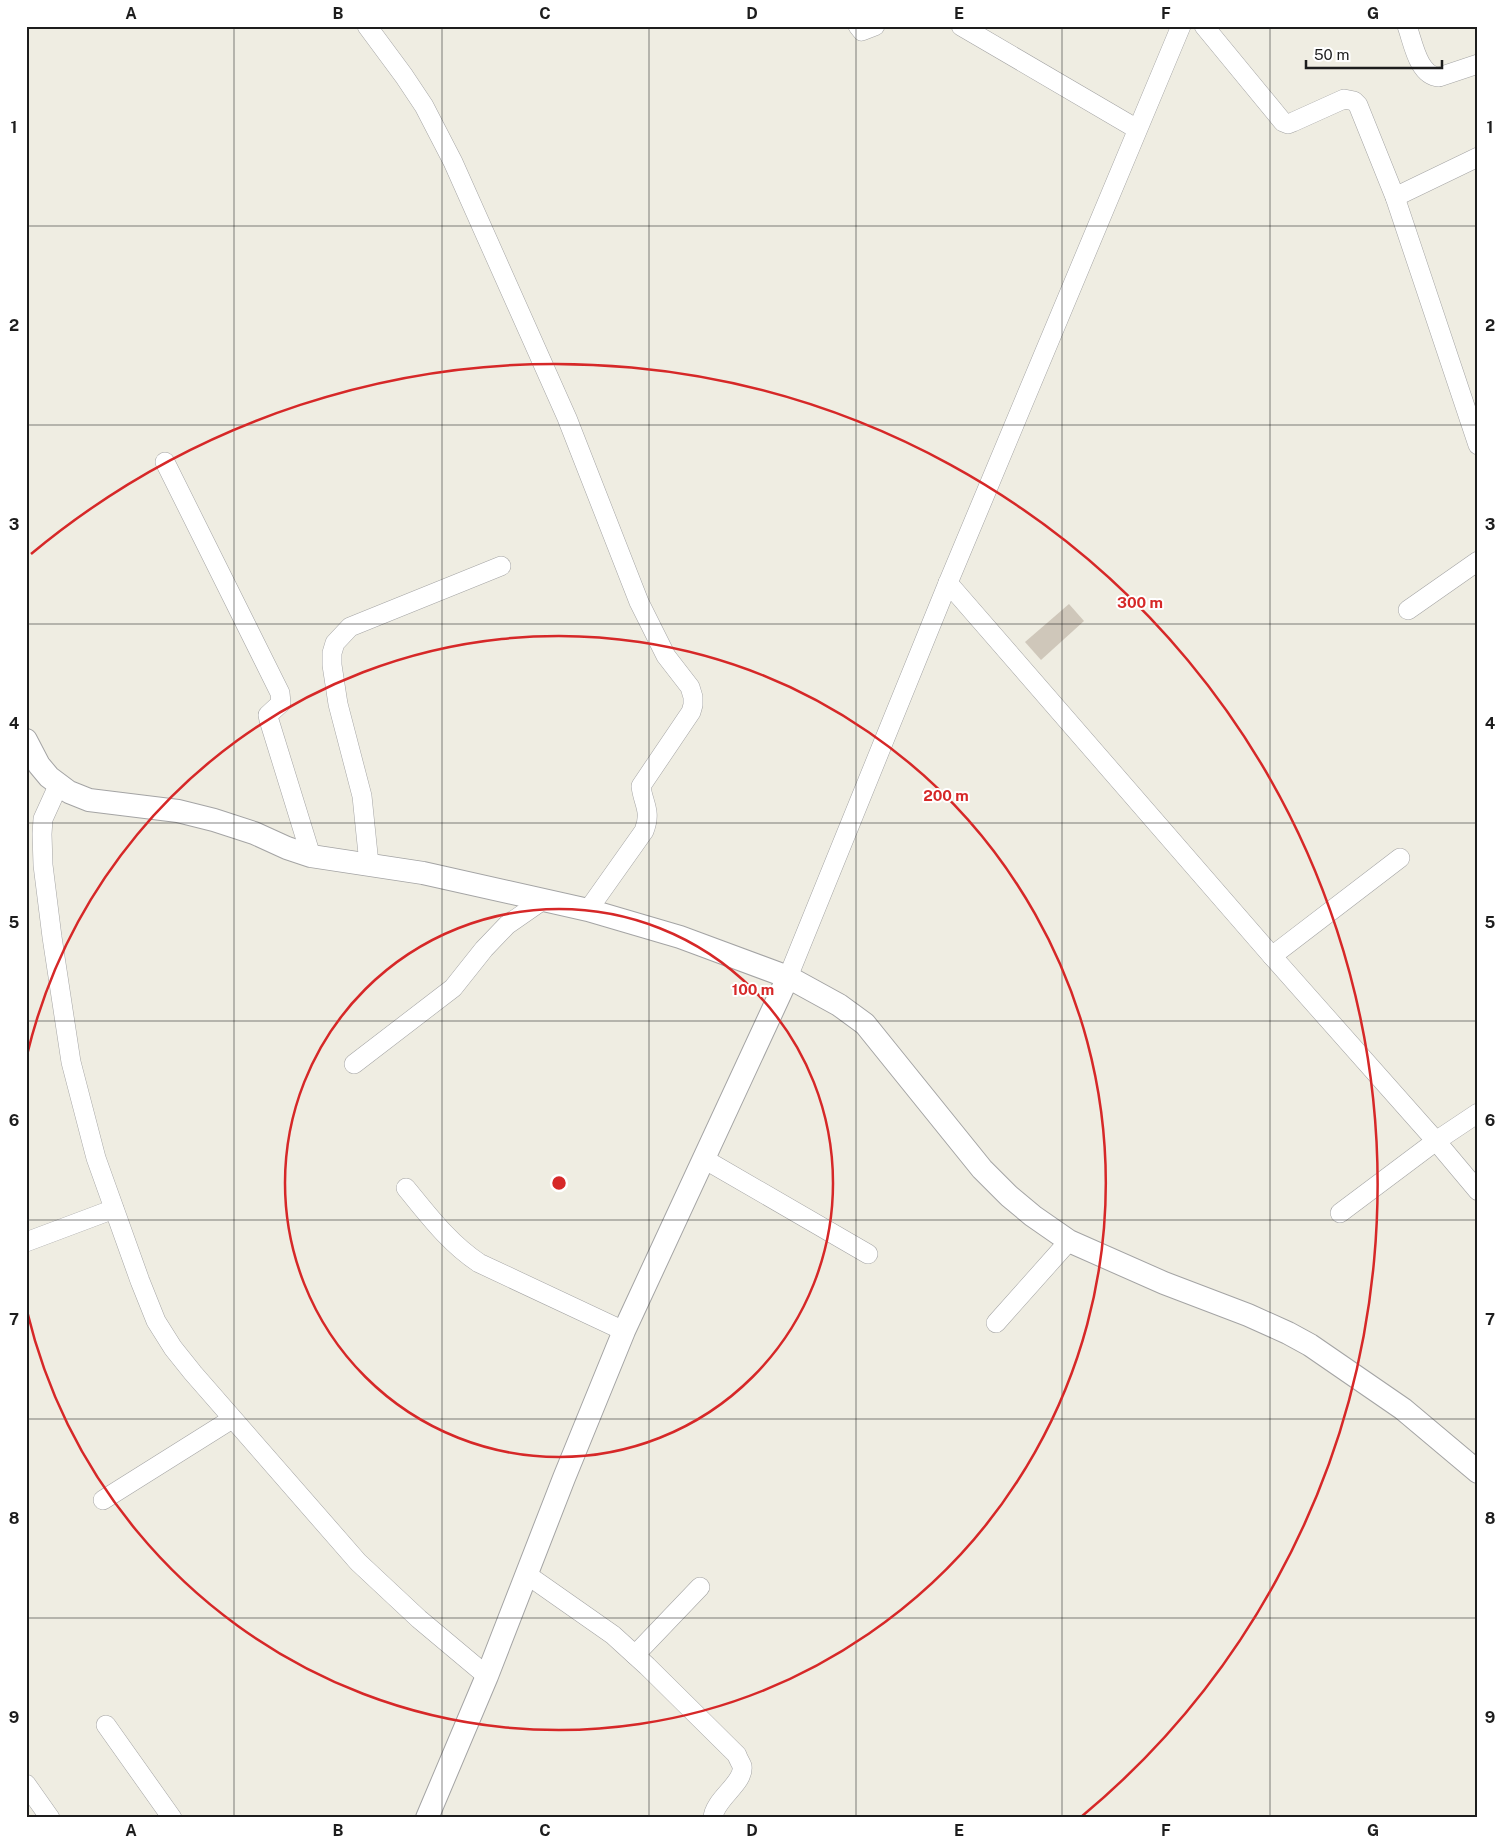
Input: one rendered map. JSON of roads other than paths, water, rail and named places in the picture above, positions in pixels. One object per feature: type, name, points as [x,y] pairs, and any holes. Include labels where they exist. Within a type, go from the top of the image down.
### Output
[{"type":"street","points":[[367,26],[424,106],[453,162],[567,418],[642,610],[666,656],[690,687],[693,696],[694,705],[691,712],[640,786],[648,811],[648,821],[644,831],[588,910]]},
{"type":"street","points":[[858,26],[862,30],[874,26]]},
{"type":"street","points":[[961,26],[1137,129]]},
{"type":"street","points":[[427,1818],[487,1676],[564,1478],[624,1331],[788,977],[948,583],[1181,26]]},
{"type":"street","points":[[1204,26],[1283,122],[1288,124],[1344,99],[1354,101],[1358,105],[1395,197],[1478,445]]},
{"type":"street","points":[[1408,26],[1423,69],[1433,76],[1439,76],[1478,64]]},
{"type":"street","points":[[1395,197],[1478,157]]},
{"type":"street","points":[[166,462],[280,693],[281,703],[268,715],[310,856]]},
{"type":"street","points":[[1408,610],[1478,561]]},
{"type":"street","points":[[369,864],[362,796],[338,704],[332,665],[332,653],[335,643],[350,627],[501,566]]},
{"type":"street","points":[[948,583],[1272,956],[1436,1141],[1478,1192]]},
{"type":"street","points":[[26,740],[39,765],[49,778],[58,786],[89,800],[178,810],[254,833],[310,856],[423,873],[588,910],[680,937],[788,977],[839,1005],[865,1024],[982,1168],[1009,1196],[1033,1216],[1069,1241],[1164,1283],[1288,1332],[1369,1384],[1433,1432],[1478,1472]]},
{"type":"street","points":[[58,786],[49,803],[42,826],[45,892],[71,1062],[96,1158],[156,1321],[173,1348],[232,1419],[358,1562],[419,1619],[487,1676]]},
{"type":"street","points":[[1272,956],[1400,858]]},
{"type":"street","points":[[354,1064],[453,988],[484,949],[507,925],[542,900]]},
{"type":"street","points":[[1340,1213],[1436,1141],[1478,1113]]},
{"type":"street","points":[[704,1159],[868,1254]]},
{"type":"street","points":[[406,1188],[442,1233],[461,1251],[479,1263],[624,1331]]},
{"type":"street","points":[[26,1242],[114,1209]]},
{"type":"street","points":[[996,1323],[1069,1241]]},
{"type":"street","points":[[103,1500],[232,1419]]},
{"type":"street","points":[[526,1574],[613,1635],[737,1755],[742,1767],[740,1777],[715,1808],[713,1818]]},
{"type":"street","points":[[635,1655],[700,1587]]},
{"type":"street","points":[[106,1725],[172,1818]]},
{"type":"street","points":[[26,1784],[50,1818]]}]
